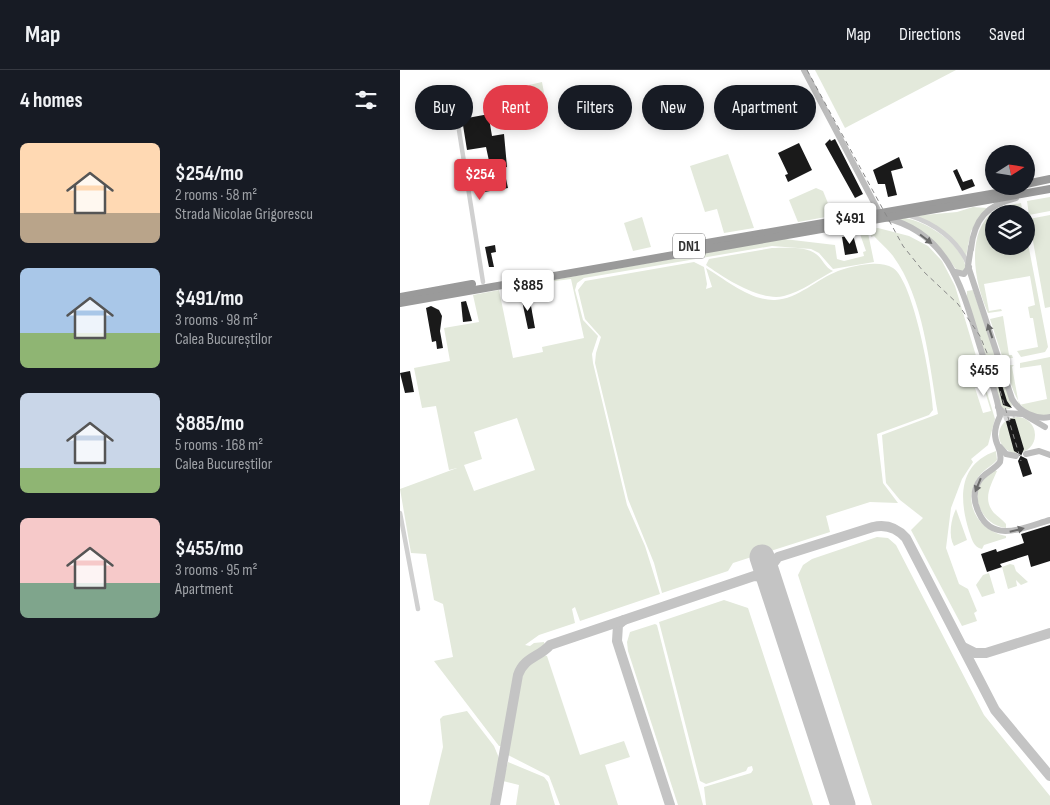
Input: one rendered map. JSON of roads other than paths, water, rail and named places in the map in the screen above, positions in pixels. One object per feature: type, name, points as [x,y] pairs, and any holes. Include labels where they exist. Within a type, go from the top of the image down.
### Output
[{"type":"highway","points":[[1035,182],[1050,179]]},
{"type":"highway","name":"DN1","points":[[979,198],[1023,197],[1047,188]]},
{"type":"highway","name":"DN1","points":[[400,297],[1047,188]]},
{"type":"highway","name":"DN1","points":[[400,303],[881,215],[905,214],[988,195]]},
{"type":"street","points":[[804,70],[881,215],[912,229],[930,241],[955,272],[964,294],[1000,416],[994,439],[1000,459],[996,467],[981,478],[975,494],[977,508],[985,523],[994,529],[1007,532],[1050,520]]},
{"type":"street","points":[[459,130],[483,282]]},
{"type":"street","points":[[955,272],[964,274],[970,269],[971,247],[977,226],[988,209],[998,203],[1023,197]]},
{"type":"street","points":[[905,214],[925,221],[942,231],[957,246],[970,269],[1015,404],[1036,417],[1050,418]]},
{"type":"street","points":[[964,294],[969,288],[978,291]]},
{"type":"street","points":[[998,406],[1002,413],[1023,414],[1047,427]]},
{"type":"street","points":[[1014,415],[1025,417],[1037,427],[1047,427]]},
{"type":"street","points":[[1004,418],[997,429],[997,440],[1004,451],[1016,456]]},
{"type":"street","points":[[1026,454],[1039,451],[1050,456]]},
{"type":"street","points":[[400,513],[418,609]]},
{"type":"tunnel","points":[[1004,419],[1014,415]]},
{"type":"railway","points":[[807,70],[903,246],[923,271],[958,304],[980,336],[994,370],[1021,461]]}]
